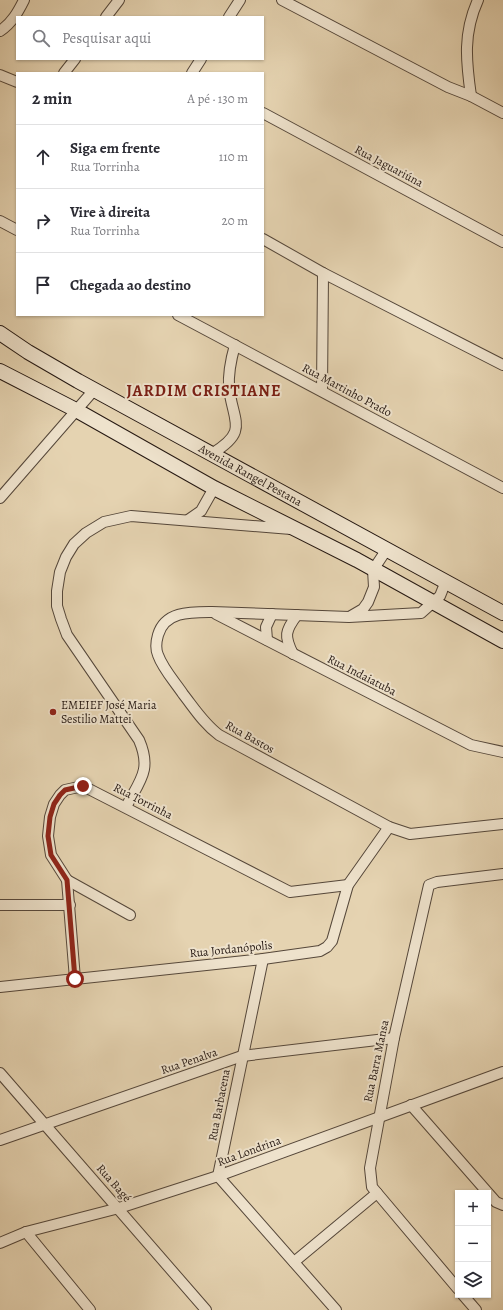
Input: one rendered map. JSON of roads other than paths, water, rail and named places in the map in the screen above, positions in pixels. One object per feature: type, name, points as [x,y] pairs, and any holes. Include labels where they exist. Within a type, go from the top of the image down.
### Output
[{"type":"main road","name":"Avenida Rangel Pestana","points":[[0,333],[28,352],[94,390],[503,613]]},
{"type":"main road","points":[[0,371],[76,410],[214,488],[373,570],[432,604],[503,641]]},
{"type":"street","points":[[0,30],[7,26],[16,15],[24,0]]},
{"type":"street","points":[[107,16],[119,0]]},
{"type":"street","points":[[230,16],[240,0]]},
{"type":"street","points":[[282,0],[448,87],[471,96],[503,112]]},
{"type":"street","points":[[471,96],[466,46],[468,27],[478,0]]},
{"type":"street","points":[[65,72],[74,60]]},
{"type":"street","points":[[193,72],[200,60]]},
{"type":"street","points":[[0,75],[16,82]]},
{"type":"street","name":"Rua Jaguariúna","points":[[264,114],[503,242]]},
{"type":"street","points":[[0,221],[16,229]]},
{"type":"street","points":[[264,240],[323,273],[503,365]]},
{"type":"street","points":[[322,391],[323,273]]},
{"type":"street","name":"Rua Martinho Prado","points":[[180,316],[503,488]]},
{"type":"street","points":[[212,453],[222,448],[236,432],[237,423],[229,388],[230,362],[235,345]]},
{"type":"street","points":[[0,498],[94,390]]},
{"type":"street","points":[[188,520],[201,511],[214,488]]},
{"type":"street","points":[[126,807],[146,766],[145,757],[139,740],[67,635],[57,606],[57,591],[60,572],[66,556],[74,544],[86,533],[104,522],[131,516],[292,529]]},
{"type":"street","points":[[349,617],[363,609],[368,602],[374,587],[373,570],[387,549]]},
{"type":"street","name":"Rua Bastos","points":[[446,581],[440,596],[421,613],[349,617],[191,612],[177,614],[165,622],[159,630],[155,643],[158,656],[173,681],[205,723],[219,735],[389,827],[410,834],[503,824]]},
{"type":"street","name":"Rua Indaiatuba","points":[[212,612],[471,745],[503,752]]},
{"type":"street","points":[[267,640],[266,627],[272,614]]},
{"type":"street","points":[[292,654],[287,643],[286,633],[297,615]]},
{"type":"street","name":"Rua Torrinha","points":[[75,979],[67,880],[51,855],[48,836],[50,817],[54,804],[65,790],[83,786],[290,892],[348,885]]},
{"type":"street","name":"Rua Jordanópolis","points":[[0,987],[263,959],[320,951],[327,947],[332,941],[348,885],[389,827]]},
{"type":"street","name":"Rua Barra Mansa","points":[[455,1285],[377,1193],[372,1186],[370,1168],[378,1117],[394,1038],[429,885],[441,881],[503,874]]},
{"type":"street","points":[[67,880],[130,915]]},
{"type":"street","points":[[0,905],[70,905]]},
{"type":"street","name":"Rua Barbacena","points":[[218,1176],[263,959]]},
{"type":"street","name":"Rua Penalva","points":[[0,1140],[242,1056],[394,1038]]},
{"type":"street","name":"Rua Londrina","points":[[0,1243],[26,1232],[119,1208],[218,1176],[503,1072]]},
{"type":"street","name":"Rua Bagé","points":[[0,1073],[119,1208],[206,1310]]},
{"type":"street","points":[[412,1105],[499,1203]]},
{"type":"street","points":[[218,1176],[336,1310]]},
{"type":"street","points":[[294,1262],[377,1193]]},
{"type":"street","points":[[26,1232],[90,1310]]},
{"type":"street","points":[[466,1298],[476,1310]]},
{"type":"place","name":"EMEIEF José Maria Sestilio Mattei","points":[[53,712]]},
{"type":"district","name":"JARDIM CRISTIANE","points":[[204,390]]}]
